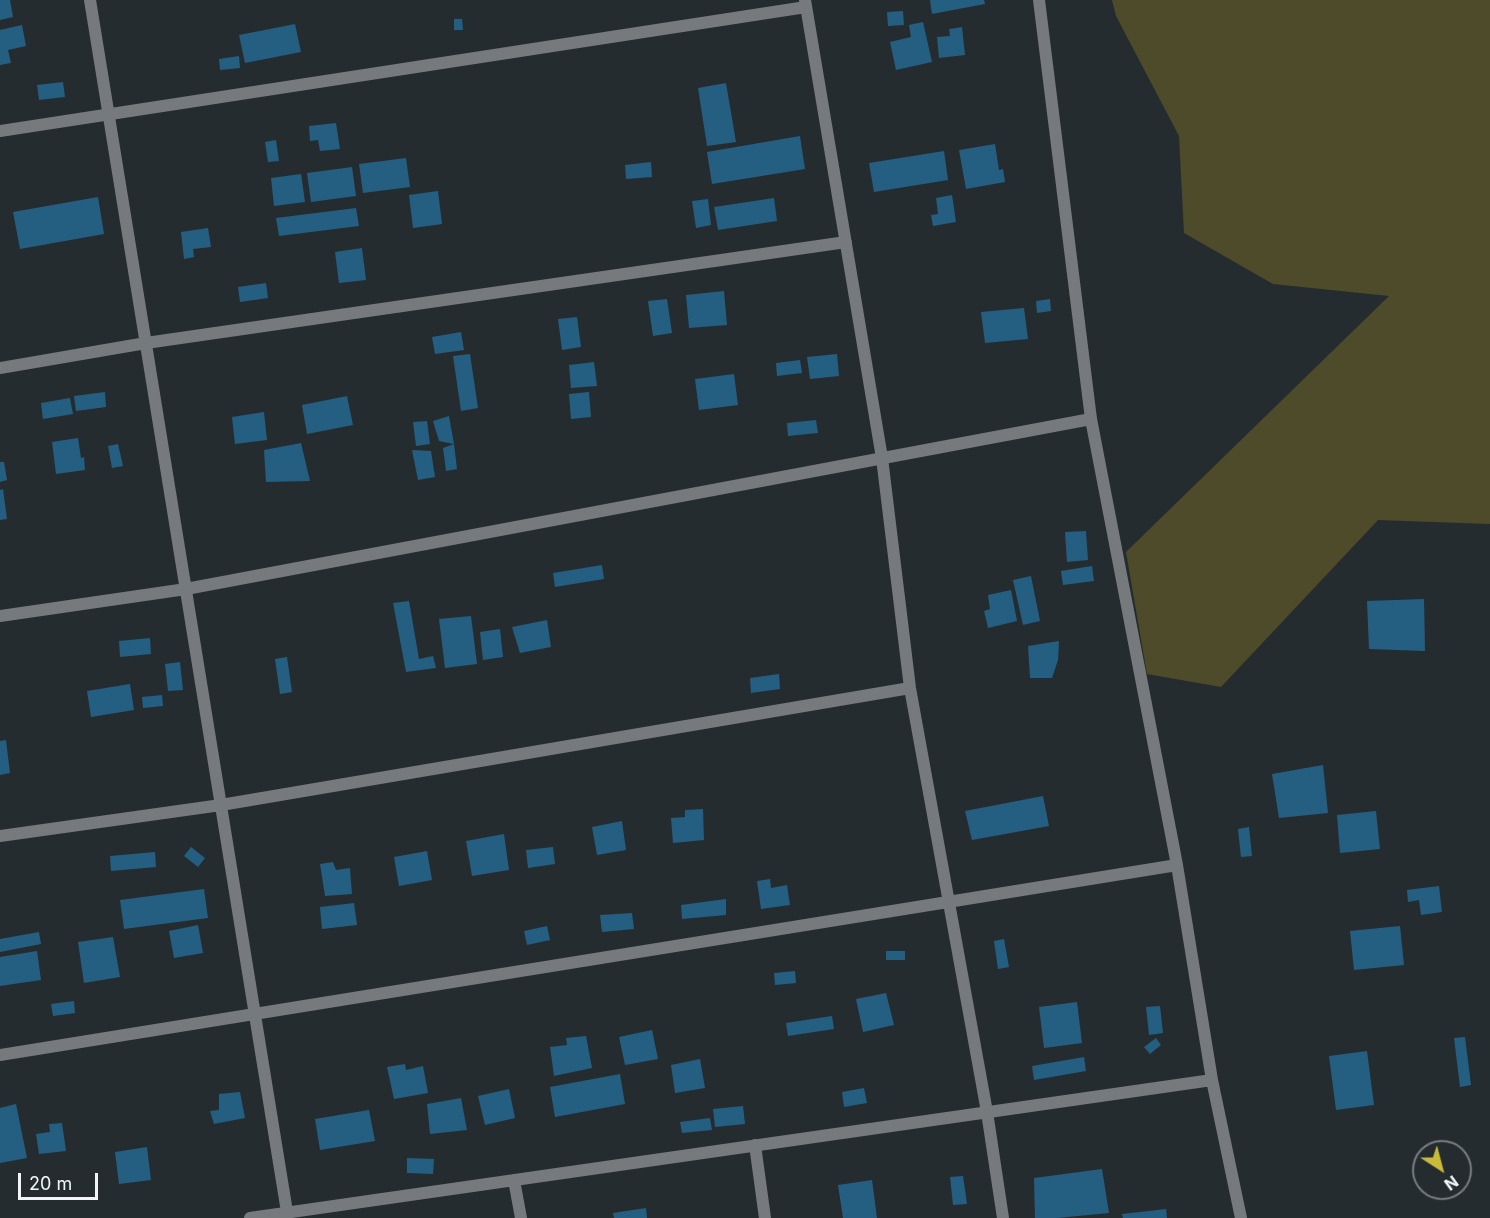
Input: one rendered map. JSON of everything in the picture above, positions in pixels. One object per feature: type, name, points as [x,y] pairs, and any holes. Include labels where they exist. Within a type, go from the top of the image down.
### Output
[{"type":"street","points":[[90,0],[288,1215]]},
{"type":"street","points":[[1039,0],[1091,419],[1177,864],[1212,1080],[1241,1218]]},
{"type":"street","points":[[0,131],[805,3],[882,458],[910,688],[987,1112],[1003,1218]]},
{"type":"street","points":[[0,368],[146,343],[846,243]]},
{"type":"street","points":[[0,616],[186,589],[1091,419]]},
{"type":"street","points":[[0,836],[221,805],[910,688]]},
{"type":"street","points":[[0,1055],[1177,864]]},
{"type":"street","points":[[250,1218],[288,1215],[514,1180],[1212,1080]]},
{"type":"street","points":[[755,1145],[765,1218]]},
{"type":"street","points":[[514,1180],[521,1218]]},
{"type":"shaded area","points":[[1112,0],[1490,0],[1490,524],[1378,520],[1221,687],[1147,674],[1126,552],[1389,296],[1273,284],[1184,233],[1179,136],[1116,16]]},
{"type":"building","points":[[0,0],[10,0],[13,17],[0,20]]},
{"type":"building","points":[[930,0],[984,0],[985,4],[932,14]]},
{"type":"building","points":[[903,11],[904,25],[888,26],[887,12]]},
{"type":"building","points":[[454,19],[462,19],[463,30],[454,30]]},
{"type":"building","points":[[923,22],[932,62],[896,70],[890,42],[911,37],[909,25]]},
{"type":"building","points":[[295,24],[301,52],[245,63],[239,35]]},
{"type":"building","points":[[22,25],[26,46],[8,50],[11,63],[0,65],[0,30]]},
{"type":"building","points":[[962,27],[965,55],[939,58],[937,37],[950,36],[949,29]]},
{"type":"building","points":[[239,56],[240,68],[220,70],[219,59]]},
{"type":"building","points":[[63,82],[65,97],[39,100],[37,85]]},
{"type":"building","points":[[726,83],[736,142],[707,146],[698,88]]},
{"type":"building","points":[[336,123],[340,149],[320,151],[318,140],[310,141],[309,126]]},
{"type":"building","points":[[800,136],[805,169],[712,184],[707,152]]},
{"type":"building","points":[[276,140],[279,161],[268,162],[265,142]]},
{"type":"building","points":[[995,144],[999,170],[1003,169],[1005,182],[966,189],[959,150]]},
{"type":"building","points":[[944,151],[948,180],[874,192],[869,163]]},
{"type":"building","points":[[406,158],[410,187],[363,193],[359,164]]},
{"type":"building","points":[[651,162],[652,177],[626,179],[625,165]]},
{"type":"building","points":[[352,167],[356,196],[311,202],[307,173]]},
{"type":"building","points":[[301,174],[305,202],[274,206],[271,178]]},
{"type":"building","points":[[438,191],[442,224],[413,228],[409,195]]},
{"type":"building","points":[[952,195],[956,222],[933,226],[931,215],[938,214],[936,198]]},
{"type":"building","points":[[98,197],[104,234],[20,249],[13,212]]},
{"type":"building","points":[[774,198],[777,221],[718,230],[714,207]]},
{"type":"building","points":[[708,199],[711,225],[696,228],[692,201]]},
{"type":"building","points":[[356,208],[359,226],[279,236],[276,218]]},
{"type":"building","points":[[208,228],[211,247],[193,249],[194,257],[184,259],[181,232]]},
{"type":"building","points":[[362,248],[366,280],[339,283],[335,252]]},
{"type":"building","points":[[266,283],[268,298],[240,302],[238,287]]},
{"type":"building","points":[[724,291],[727,325],[689,328],[686,295]]},
{"type":"building","points":[[667,299],[672,333],[653,336],[648,301]]},
{"type":"building","points":[[1050,299],[1051,311],[1037,313],[1036,301]]},
{"type":"building","points":[[1024,308],[1028,339],[985,343],[981,312]]},
{"type":"building","points":[[577,317],[581,347],[562,350],[558,319]]},
{"type":"building","points":[[461,332],[464,350],[435,354],[432,337]]},
{"type":"building","points":[[470,354],[478,408],[461,411],[453,356]]},
{"type":"building","points":[[837,354],[839,376],[810,379],[807,357]]},
{"type":"building","points":[[800,360],[802,373],[777,376],[776,363]]},
{"type":"building","points":[[594,362],[597,386],[571,388],[569,365]]},
{"type":"building","points":[[734,374],[738,405],[699,410],[695,379]]},
{"type":"building","points":[[105,392],[106,407],[76,411],[74,396]]},
{"type":"building","points":[[589,392],[591,417],[571,419],[569,394]]},
{"type":"building","points":[[347,396],[353,425],[307,434],[302,405]]},
{"type":"building","points":[[70,398],[73,414],[43,419],[41,403]]},
{"type":"building","points":[[264,412],[267,440],[235,444],[232,417]]},
{"type":"building","points":[[449,416],[454,444],[439,441],[433,421]]},
{"type":"building","points":[[816,420],[818,433],[788,436],[787,423]]},
{"type":"building","points":[[427,421],[430,444],[416,446],[413,422]]},
{"type":"building","points":[[78,438],[81,458],[84,457],[85,470],[56,474],[52,442]]},
{"type":"building","points":[[301,443],[310,481],[266,482],[264,450]]},
{"type":"building","points":[[118,444],[123,466],[112,468],[108,446]]},
{"type":"building","points":[[454,444],[457,469],[446,471],[443,448]]},
{"type":"building","points":[[412,450],[431,451],[435,477],[418,480]]},
{"type":"building","points":[[0,462],[4,462],[7,480],[0,482]]},
{"type":"building","points":[[3,489],[7,519],[0,520],[0,490]]},
{"type":"building","points":[[1086,531],[1088,560],[1067,562],[1065,532]]},
{"type":"building","points":[[602,565],[604,579],[555,587],[553,573]]},
{"type":"building","points":[[1092,566],[1094,581],[1063,585],[1061,571]]},
{"type":"building","points":[[1031,576],[1040,621],[1023,625],[1013,580]]},
{"type":"building","points":[[1011,590],[1017,621],[988,628],[984,611],[990,609],[988,595]]},
{"type":"building","points":[[1424,599],[1425,651],[1369,649],[1367,601]]},
{"type":"building","points":[[409,601],[419,659],[433,656],[436,668],[406,672],[393,603]]},
{"type":"building","points":[[471,616],[477,664],[445,668],[439,619]]},
{"type":"building","points":[[547,620],[551,647],[520,653],[512,627]]},
{"type":"building","points":[[500,629],[503,657],[483,660],[480,632]]},
{"type":"building","points":[[150,638],[151,654],[120,657],[119,641]]},
{"type":"building","points":[[1059,641],[1058,660],[1052,678],[1030,678],[1028,646]]},
{"type":"building","points":[[287,657],[292,692],[280,694],[275,659]]},
{"type":"building","points":[[180,662],[183,690],[168,691],[165,664]]},
{"type":"building","points":[[779,674],[780,689],[751,693],[750,678]]},
{"type":"building","points":[[130,684],[134,710],[91,717],[87,691]]},
{"type":"building","points":[[162,695],[163,706],[143,708],[142,697]]},
{"type":"building","points":[[6,740],[10,773],[0,775],[0,741]]},
{"type":"building","points":[[1323,765],[1328,813],[1279,818],[1272,774]]},
{"type":"building","points":[[1043,796],[1049,826],[972,840],[965,811]]},
{"type":"building","points":[[703,809],[704,840],[673,843],[671,818],[685,817],[685,810]]},
{"type":"building","points":[[1376,811],[1380,849],[1340,853],[1337,815]]},
{"type":"building","points":[[622,821],[626,850],[597,855],[592,827]]},
{"type":"building","points":[[1249,827],[1252,856],[1241,857],[1238,829]]},
{"type":"building","points":[[504,834],[509,870],[472,876],[466,841]]},
{"type":"building","points":[[191,847],[205,858],[198,867],[184,856]]},
{"type":"building","points":[[553,847],[555,864],[528,868],[526,850]]},
{"type":"building","points":[[427,851],[432,880],[399,886],[394,857]]},
{"type":"building","points":[[155,852],[156,867],[111,871],[110,856]]},
{"type":"building","points":[[333,862],[336,870],[350,868],[352,894],[325,896],[320,864]]},
{"type":"building","points":[[770,879],[771,888],[787,885],[790,905],[761,909],[757,881]]},
{"type":"building","points":[[1439,886],[1442,912],[1421,915],[1419,900],[1408,902],[1407,890]]},
{"type":"building","points":[[204,889],[208,918],[124,929],[120,900]]},
{"type":"building","points":[[726,899],[726,915],[682,919],[681,905]]},
{"type":"building","points":[[354,903],[357,925],[322,929],[320,907]]},
{"type":"building","points":[[632,913],[634,929],[602,932],[600,915]]},
{"type":"building","points":[[198,925],[203,953],[174,958],[169,931]]},
{"type":"building","points":[[547,926],[550,940],[527,945],[524,931]]},
{"type":"building","points":[[1400,926],[1404,965],[1354,970],[1350,931]]},
{"type":"building","points":[[39,932],[41,944],[0,952],[0,939]]},
{"type":"building","points":[[113,937],[120,977],[84,983],[78,942]]},
{"type":"building","points":[[1004,939],[1009,967],[998,969],[994,941]]},
{"type":"building","points":[[37,951],[41,980],[0,986],[0,957]]},
{"type":"building","points":[[886,951],[905,951],[905,960],[886,960]]},
{"type":"building","points":[[795,971],[796,983],[775,985],[774,973]]},
{"type":"building","points":[[886,993],[894,1025],[863,1032],[856,999]]},
{"type":"building","points":[[74,1001],[75,1013],[53,1016],[51,1004]]},
{"type":"building","points":[[1077,1002],[1082,1043],[1044,1048],[1039,1007]]},
{"type":"building","points":[[1160,1006],[1163,1033],[1149,1035],[1146,1007]]},
{"type":"building","points":[[832,1016],[834,1029],[788,1036],[786,1023]]},
{"type":"building","points":[[652,1030],[658,1059],[625,1065],[619,1037]]},
{"type":"building","points":[[586,1036],[592,1068],[554,1076],[550,1047],[567,1045],[566,1038]]},
{"type":"building","points":[[1465,1037],[1471,1085],[1460,1087],[1454,1038]]},
{"type":"building","points":[[1156,1038],[1161,1045],[1150,1054],[1144,1047]]},
{"type":"building","points":[[1367,1051],[1374,1105],[1336,1110],[1329,1056]]},
{"type":"building","points":[[1084,1057],[1086,1071],[1034,1080],[1032,1066]]},
{"type":"building","points":[[700,1059],[705,1088],[675,1093],[671,1065]]},
{"type":"building","points":[[405,1064],[406,1070],[423,1066],[428,1093],[394,1099],[387,1067]]},
{"type":"building","points":[[620,1074],[625,1104],[555,1117],[550,1087]]},
{"type":"building","points":[[864,1088],[867,1103],[844,1107],[842,1092]]},
{"type":"building","points":[[509,1089],[515,1118],[485,1125],[478,1096]]},
{"type":"building","points":[[240,1092],[245,1118],[214,1124],[210,1111],[219,1110],[219,1094]]},
{"type":"building","points":[[461,1098],[467,1130],[430,1134],[427,1104]]},
{"type":"building","points":[[16,1104],[27,1158],[0,1163],[0,1108]]},
{"type":"building","points":[[743,1106],[745,1124],[715,1127],[713,1109]]},
{"type":"building","points":[[369,1110],[375,1141],[320,1150],[315,1119]]},
{"type":"building","points":[[710,1118],[712,1130],[682,1133],[680,1122]]},
{"type":"building","points":[[62,1123],[66,1151],[39,1154],[36,1134],[50,1132],[49,1124]]},
{"type":"building","points":[[147,1147],[151,1180],[119,1184],[115,1152]]},
{"type":"building","points":[[407,1158],[434,1159],[433,1174],[407,1173]]},
{"type":"building","points":[[1102,1169],[1109,1213],[1035,1218],[1034,1178]]},
{"type":"building","points":[[963,1176],[967,1204],[953,1205],[950,1177]]},
{"type":"building","points":[[872,1180],[877,1218],[843,1218],[838,1185]]},
{"type":"building","points":[[646,1208],[647,1218],[614,1218],[613,1213]]},
{"type":"building","points":[[1166,1209],[1167,1218],[1123,1218],[1122,1214]]}]
